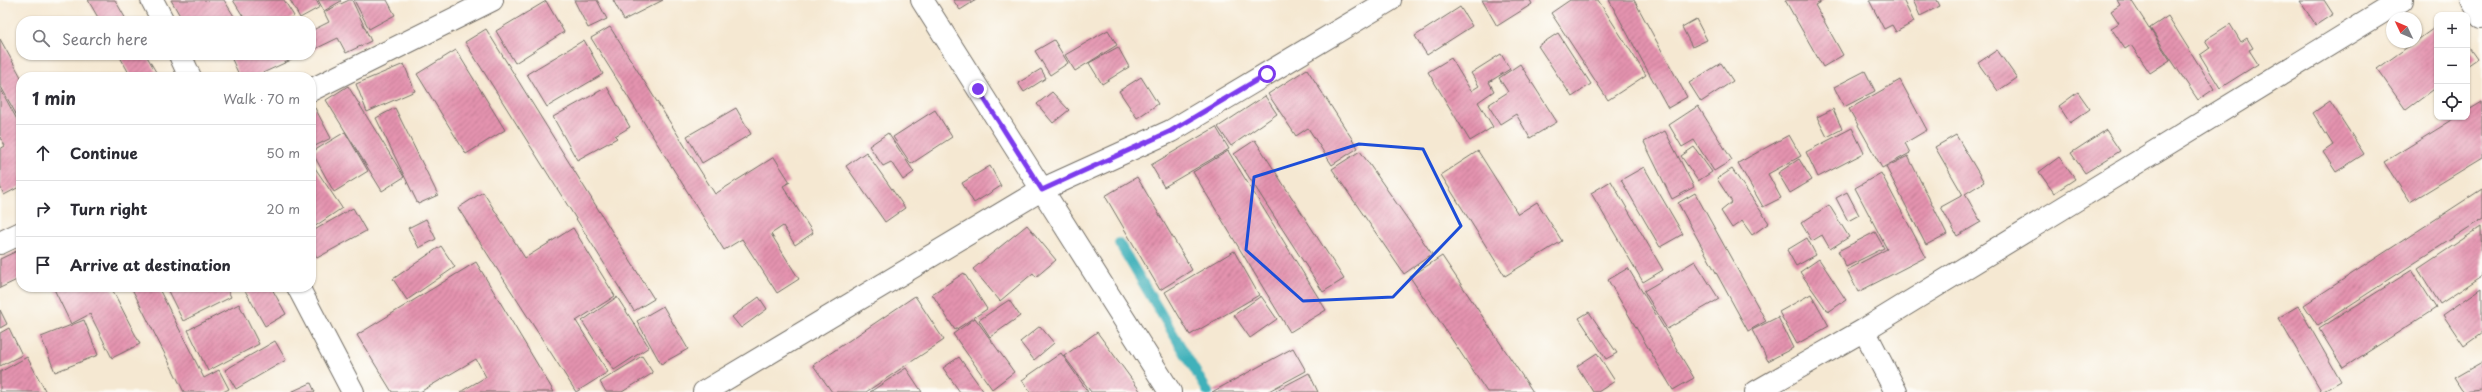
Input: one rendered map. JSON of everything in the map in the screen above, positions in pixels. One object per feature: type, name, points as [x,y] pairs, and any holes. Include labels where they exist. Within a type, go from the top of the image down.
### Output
[{"type":"street","points":[[152,0],[160,16]]},
{"type":"street","points":[[316,88],[492,0]]},
{"type":"street","points":[[922,0],[1170,392]]},
{"type":"street","points":[[704,392],[1042,190],[1171,131],[1390,0]]},
{"type":"street","points":[[1756,392],[1864,330],[2402,0]]},
{"type":"street","points":[[2472,0],[2482,17]]},
{"type":"street","points":[[182,60],[188,72]]},
{"type":"street","points":[[0,243],[16,235]]},
{"type":"street","points":[[301,292],[353,392]]},
{"type":"street","points":[[1864,330],[1896,392]]},
{"type":"highlighted area","points":[[1359,144],[1423,149],[1461,226],[1393,297],[1303,301],[1246,250],[1254,177]]},
{"type":"building","points":[[88,0],[115,0],[124,16],[97,16]]},
{"type":"building","points":[[171,0],[224,0],[234,16],[180,16]]},
{"type":"building","points":[[233,0],[284,0],[294,16],[243,16]]},
{"type":"building","points":[[290,0],[316,0],[320,7],[304,16],[299,16]]},
{"type":"building","points":[[318,0],[340,0],[341,1],[324,11]]},
{"type":"building","points":[[352,0],[371,41],[346,53],[338,38],[316,49],[316,28],[329,22],[324,12]]},
{"type":"building","points":[[354,0],[387,0],[395,15],[369,29]]},
{"type":"building","points":[[574,0],[597,0],[607,19],[588,28]]},
{"type":"building","points":[[613,0],[663,0],[624,20]]},
{"type":"building","points":[[953,0],[976,0],[960,10]]},
{"type":"building","points":[[1482,0],[1530,0],[1532,4],[1497,26]]},
{"type":"building","points":[[1570,0],[1598,0],[1646,75],[1608,100],[1551,13]]},
{"type":"building","points":[[1609,0],[1634,0],[1687,97],[1668,108]]},
{"type":"building","points":[[1785,0],[1824,0],[1815,5],[1843,55],[1823,67]]},
{"type":"building","points":[[1869,0],[1903,0],[1914,22],[1896,32],[1892,25],[1884,29]]},
{"type":"building","points":[[1913,0],[1937,0],[1940,6],[1920,16]]},
{"type":"building","points":[[2117,0],[2131,0],[2170,60],[2150,73],[2131,45],[2125,49],[2111,28],[2119,23],[2111,11],[2120,5]]},
{"type":"building","points":[[2299,0],[2324,0],[2333,14],[2316,25]]},
{"type":"building","points":[[546,1],[564,32],[515,63],[496,31]]},
{"type":"building","points":[[1460,7],[1472,26],[1427,55],[1415,36]]},
{"type":"building","points":[[2168,16],[2214,89],[2198,100],[2150,28]]},
{"type":"building","points":[[1696,19],[1707,40],[1692,47],[1682,27]]},
{"type":"building","points":[[2230,24],[2241,42],[2247,38],[2253,48],[2249,50],[2258,64],[2220,88],[2200,55],[2210,48],[2205,40]]},
{"type":"building","points":[[610,27],[715,194],[774,157],[790,182],[783,186],[813,233],[795,245],[783,226],[771,234],[799,279],[777,293],[742,239],[724,250],[591,38]]},
{"type":"building","points":[[2434,28],[2434,89],[2406,110],[2377,69],[2406,48],[2422,48],[2422,37]]},
{"type":"building","points":[[486,29],[654,299],[634,311],[465,42]]},
{"type":"building","points":[[1108,30],[1117,45],[1075,71],[1065,55]]},
{"type":"building","points":[[1558,33],[1591,84],[1572,97],[1538,46]]},
{"type":"building","points":[[0,39],[18,72],[16,72],[16,114],[0,85]]},
{"type":"building","points":[[584,40],[603,74],[547,107],[527,74]]},
{"type":"building","points":[[1054,40],[1068,63],[1050,75],[1035,51]]},
{"type":"building","points":[[1118,47],[1129,67],[1102,84],[1089,63]]},
{"type":"building","points":[[2470,49],[2477,59],[2470,64]]},
{"type":"building","points":[[456,50],[505,130],[466,154],[417,74]]},
{"type":"building","points":[[1997,50],[2017,78],[1998,91],[1978,63]]},
{"type":"building","points":[[1501,54],[1510,69],[1489,82],[1494,91],[1478,102],[1493,127],[1470,141],[1428,72],[1451,58],[1471,91],[1479,86],[1471,73]]},
{"type":"building","points":[[122,60],[149,60],[156,72],[128,72]]},
{"type":"building","points":[[232,60],[291,60],[265,72],[238,72]]},
{"type":"building","points":[[1721,63],[1733,81],[1701,102],[1689,83]]},
{"type":"building","points":[[404,64],[415,91],[367,112],[356,84]]},
{"type":"building","points":[[1520,64],[1557,122],[1530,138],[1516,114],[1500,124],[1488,105],[1508,92],[1499,78]]},
{"type":"building","points":[[1041,69],[1046,78],[1024,92],[1018,83]]},
{"type":"building","points":[[1307,69],[1358,148],[1332,165],[1308,128],[1296,136],[1268,94]]},
{"type":"building","points":[[1865,71],[1875,91],[1844,107],[1834,87]]},
{"type":"building","points":[[1141,77],[1158,104],[1137,118],[1119,91]]},
{"type":"building","points":[[1900,80],[1927,130],[1905,143],[1910,153],[1882,168],[1849,109]]},
{"type":"building","points":[[348,86],[404,177],[382,191],[326,100]]},
{"type":"building","points":[[607,87],[630,127],[615,136],[617,138],[577,160],[553,117]]},
{"type":"building","points":[[0,88],[16,118],[16,189],[4,195],[0,186],[0,149],[5,146],[0,136]]},
{"type":"building","points":[[1052,92],[1069,110],[1053,123],[1037,104]]},
{"type":"building","points":[[2078,92],[2090,109],[2070,123],[2059,106]]},
{"type":"building","points":[[1265,96],[1277,114],[1231,146],[1218,127]]},
{"type":"building","points":[[2330,101],[2364,154],[2336,172],[2323,152],[2333,145],[2313,113]]},
{"type":"building","points":[[2482,102],[2482,158],[2410,202],[2384,162],[2452,120],[2470,120],[2470,109]]},
{"type":"building","points":[[1698,106],[1732,160],[1714,171],[1694,140],[1682,147],[1669,125]]},
{"type":"building","points":[[395,108],[438,195],[418,204],[376,118]]},
{"type":"building","points":[[736,108],[751,134],[702,163],[687,136]]},
{"type":"building","points":[[1833,109],[1842,129],[1827,137],[1817,117]]},
{"type":"building","points":[[316,110],[331,138],[316,146]]},
{"type":"building","points":[[935,110],[952,137],[911,164],[893,137]]},
{"type":"building","points":[[1216,127],[1229,149],[1164,187],[1151,165]]},
{"type":"building","points":[[1852,128],[1864,153],[1818,177],[1806,152]]},
{"type":"building","points":[[2106,130],[2120,151],[2085,173],[2071,153]]},
{"type":"building","points":[[1665,131],[1694,187],[1672,199],[1644,142]]},
{"type":"building","points":[[345,132],[368,171],[334,192],[316,159],[316,150]]},
{"type":"building","points":[[888,133],[914,172],[903,180],[891,162],[883,166],[869,146]]},
{"type":"building","points":[[1789,135],[1801,156],[1768,174],[1781,198],[1763,207],[1738,163]]},
{"type":"building","points":[[1956,135],[1984,182],[1965,194],[1981,222],[1957,236],[1941,207],[1963,195],[1935,147]]},
{"type":"building","points":[[1255,140],[1344,279],[1323,292],[1234,154]]},
{"type":"building","points":[[1694,147],[1712,172],[1698,181],[1681,156]]},
{"type":"building","points":[[1228,151],[1326,310],[1290,332],[1193,172]]},
{"type":"building","points":[[1360,151],[1432,254],[1404,274],[1332,169]]},
{"type":"building","points":[[1478,151],[1518,214],[1537,202],[1562,241],[1505,276],[1441,175]]},
{"type":"building","points":[[866,152],[905,208],[885,222],[846,166]]},
{"type":"building","points":[[1908,156],[1947,234],[1926,245],[1886,167]]},
{"type":"building","points":[[2059,157],[2075,179],[2054,193],[2039,172]]},
{"type":"building","points":[[1799,159],[1812,180],[1790,193],[1778,173]]},
{"type":"building","points":[[990,166],[1001,186],[974,203],[962,183]]},
{"type":"building","points":[[1644,167],[1683,234],[1660,247],[1621,180]]},
{"type":"building","points":[[316,169],[342,208],[316,226]]},
{"type":"building","points":[[1732,169],[1769,223],[1752,235],[1742,221],[1732,228],[1721,211],[1732,202],[1717,179]]},
{"type":"building","points":[[1881,173],[1926,257],[1858,292],[1847,270],[1887,249],[1855,188]]},
{"type":"building","points":[[1137,177],[1192,270],[1160,290],[1105,196]]},
{"type":"building","points":[[1611,181],[1663,270],[1643,282],[1591,193]]},
{"type":"building","points":[[2482,189],[2482,219],[2318,326],[2304,305]]},
{"type":"building","points":[[483,192],[525,258],[573,228],[615,296],[576,321],[608,372],[576,392],[458,208]]},
{"type":"building","points":[[1847,192],[1859,215],[1848,221],[1836,198]]},
{"type":"building","points":[[1695,193],[1766,321],[1748,331],[1678,203]]},
{"type":"building","points":[[1829,205],[1849,237],[1830,249],[1822,235],[1812,241],[1801,223]]},
{"type":"building","points":[[353,208],[366,231],[317,258],[316,229]]},
{"type":"building","points":[[426,219],[436,239],[419,248],[408,228]]},
{"type":"building","points":[[1027,225],[1056,260],[1036,277],[1033,273],[1000,301],[973,269]]},
{"type":"building","points":[[2481,227],[2482,276],[2440,304],[2418,269]]},
{"type":"building","points":[[1875,232],[1884,248],[1846,267],[1838,251]]},
{"type":"building","points":[[1807,238],[1816,255],[1796,266],[1787,250]]},
{"type":"building","points":[[441,246],[455,267],[407,300],[393,279]]},
{"type":"building","points":[[16,251],[16,280],[0,288],[0,259]]},
{"type":"building","points":[[1234,251],[1259,295],[1190,335],[1165,292]]},
{"type":"building","points":[[1442,256],[1533,392],[1487,392],[1410,277]]},
{"type":"building","points":[[1819,259],[1846,300],[1828,312],[1800,272]]},
{"type":"building","points":[[1695,261],[1719,299],[1667,329],[1644,291]]},
{"type":"building","points":[[476,262],[554,392],[460,392],[486,377],[476,359],[420,392],[392,392],[357,335]]},
{"type":"building","points":[[1628,268],[1694,378],[1673,390],[1608,280]]},
{"type":"building","points":[[2412,270],[2436,308],[2343,368],[2319,329]]},
{"type":"building","points":[[964,273],[987,309],[955,330],[932,294]]},
{"type":"building","points":[[2482,288],[2482,333],[2464,346],[2443,315]]},
{"type":"building","points":[[55,292],[114,292],[140,344],[112,358],[90,314],[71,324]]},
{"type":"building","points":[[134,292],[161,292],[204,378],[219,370],[229,389],[223,392],[184,392]]},
{"type":"building","points":[[168,292],[228,292],[231,297],[183,321]]},
{"type":"building","points":[[246,292],[274,292],[286,314],[265,326]]},
{"type":"building","points":[[1811,294],[1829,326],[1797,344],[1779,312]]},
{"type":"building","points":[[915,296],[944,340],[866,392],[832,392],[813,365]]},
{"type":"building","points":[[1261,296],[1277,319],[1250,338],[1234,315]]},
{"type":"building","points":[[617,297],[649,347],[614,370],[582,321]]},
{"type":"building","points":[[759,297],[767,309],[741,328],[732,317]]},
{"type":"building","points":[[1009,300],[1020,316],[990,337],[979,320]]},
{"type":"building","points":[[239,304],[259,344],[208,371],[188,330]]},
{"type":"building","points":[[663,306],[688,349],[661,364],[637,321]]},
{"type":"building","points":[[2298,306],[2341,381],[2322,392],[2278,318]]},
{"type":"building","points":[[0,310],[7,324],[0,328]]},
{"type":"building","points":[[1589,312],[1617,353],[1606,359],[1579,318]]},
{"type":"building","points":[[1778,317],[1793,348],[1768,361],[1752,330]]},
{"type":"building","points":[[975,318],[1014,372],[992,389],[953,334]]},
{"type":"building","points":[[84,320],[98,355],[55,372],[41,337]]},
{"type":"building","points":[[1040,326],[1054,343],[1034,360],[1020,342]]},
{"type":"building","points":[[9,328],[22,355],[0,366],[0,333]]},
{"type":"building","points":[[1097,332],[1141,392],[1091,392],[1064,356]]},
{"type":"building","points":[[275,341],[286,360],[236,389],[225,370]]},
{"type":"building","points":[[1293,348],[1306,371],[1267,392],[1212,392]]},
{"type":"building","points":[[1061,353],[1088,392],[1030,392],[1022,380]]},
{"type":"building","points":[[1597,353],[1615,381],[1598,392],[1593,392],[1577,366]]},
{"type":"building","points":[[642,356],[653,373],[622,392],[606,392],[600,382]]},
{"type":"building","points":[[27,357],[46,392],[0,392],[0,372]]},
{"type":"building","points":[[959,357],[984,392],[960,392],[943,368]]},
{"type":"building","points":[[2482,362],[2482,390],[2463,392],[2454,378]]},
{"type":"building","points":[[906,368],[922,392],[870,392]]},
{"type":"building","points":[[1309,373],[1318,392],[1273,392]]},
{"type":"building","points":[[311,383],[315,392],[291,392]]},
{"type":"waterway","points":[[1119,243],[1208,392]]},
{"type":"route","points":[[978,89],[1042,190],[1171,131],[1267,74]]}]
